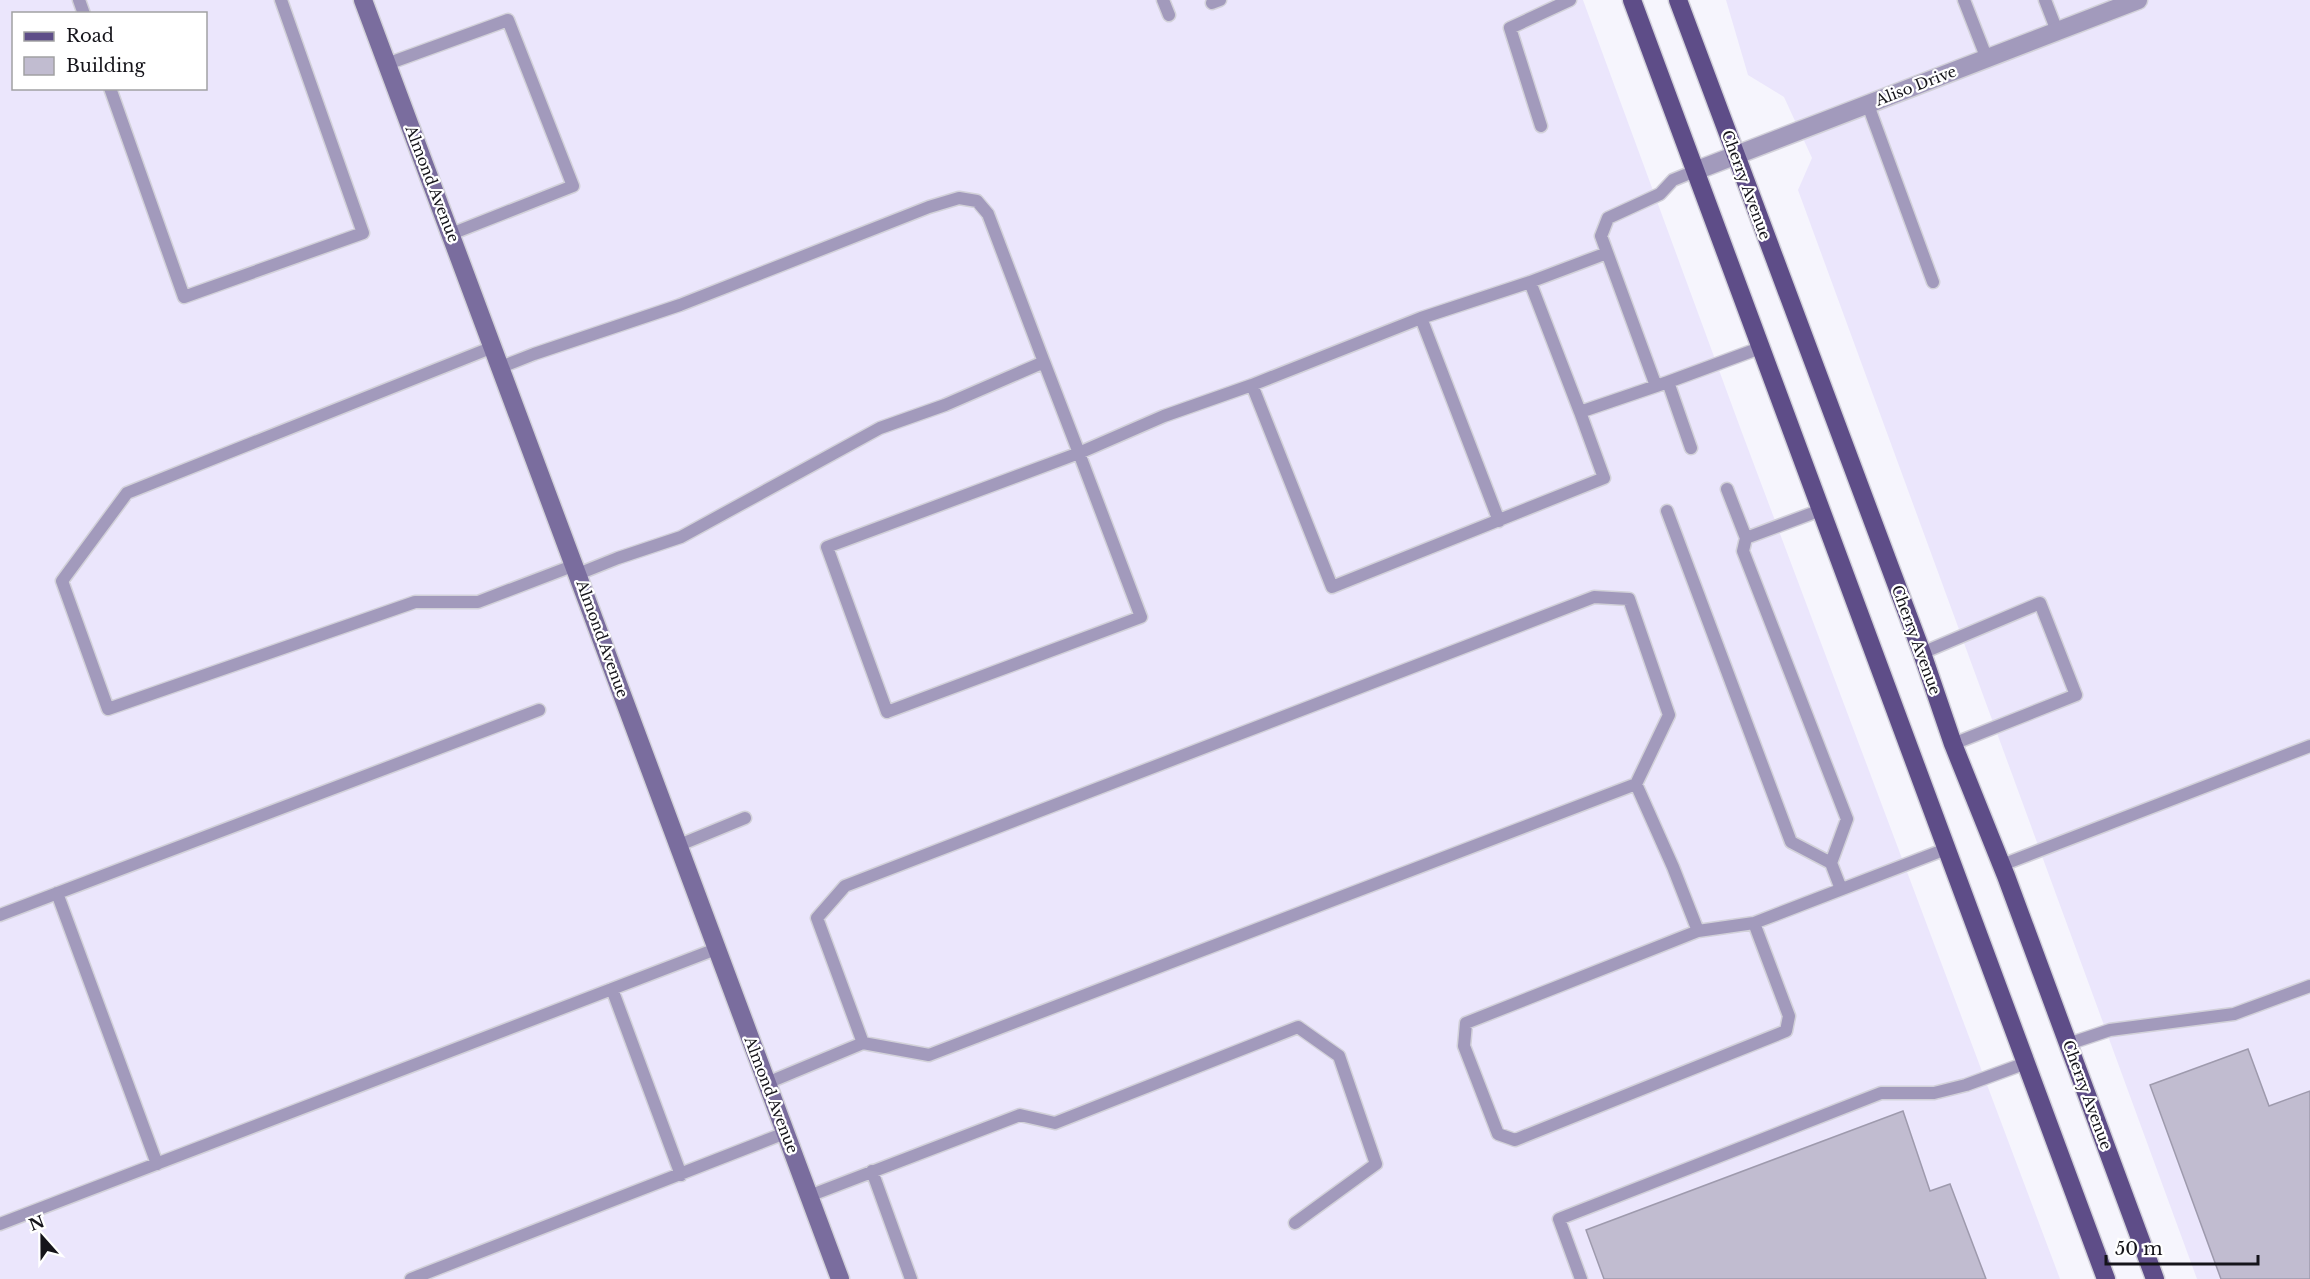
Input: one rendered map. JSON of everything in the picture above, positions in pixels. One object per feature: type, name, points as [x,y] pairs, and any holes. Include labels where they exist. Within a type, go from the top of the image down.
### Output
[{"type":"main road","points":[[1632,0],[2106,1279]]},
{"type":"main road","name":"Cherry Avenue","points":[[1678,0],[1922,652],[1953,744],[2002,865],[2155,1279]]},
{"type":"street","name":"Almond Avenue","points":[[363,0],[840,1279]]},
{"type":"street","name":"Aliso Drive","points":[[1695,171],[2138,0]]},
{"type":"lane","points":[[111,90],[184,297],[363,233],[280,0]]},
{"type":"lane","points":[[1163,0],[1169,15]]},
{"type":"lane","points":[[1541,126],[1510,28],[1570,0]]},
{"type":"lane","points":[[1964,0],[1987,58]]},
{"type":"lane","points":[[2045,0],[2057,31]]},
{"type":"lane","points":[[387,64],[508,20],[573,186],[451,234]]},
{"type":"lane","points":[[1868,105],[1933,282]]},
{"type":"lane","points":[[1691,448],[1601,236],[1608,218],[1660,194],[1673,180],[1695,171]]},
{"type":"lane","points":[[501,368],[534,354],[680,305],[929,207],[960,198],[976,201],[988,214],[1044,362],[1078,453],[1140,618],[887,712],[827,547],[1078,453],[1164,416],[1252,385],[1421,318],[1530,282],[1607,253]]},
{"type":"lane","points":[[1252,385],[1332,587],[1604,478],[1530,282]]},
{"type":"lane","points":[[1421,318],[1499,521]]},
{"type":"lane","points":[[493,347],[127,493],[62,581],[108,709],[415,602],[478,602],[681,537],[880,428],[945,405],[1044,362]]},
{"type":"lane","points":[[1580,412],[1760,348]]},
{"type":"lane","points":[[1727,489],[1746,538],[1743,551],[1847,819],[1832,863],[1841,889]]},
{"type":"lane","points":[[1746,538],[1821,510]]},
{"type":"lane","points":[[1667,511],[1791,842],[1832,863]]},
{"type":"lane","points":[[766,1083],[863,1043],[929,1055],[1636,784],[1670,715],[1629,599],[1594,597],[845,886],[818,918],[863,1043]]},
{"type":"lane","points":[[1922,652],[2040,603],[2076,695],[1953,744]]},
{"type":"lane","points":[[0,915],[539,710]]},
{"type":"lane","points":[[2002,865],[2310,746]]},
{"type":"lane","points":[[1636,784],[1673,867],[1698,931]]},
{"type":"lane","points":[[677,846],[744,818]]},
{"type":"lane","points":[[1754,923],[1789,1016],[1786,1031],[1515,1140],[1498,1134],[1464,1046],[1467,1023],[1698,931],[1754,923],[1946,849]]},
{"type":"lane","points":[[57,893],[157,1164]]},
{"type":"lane","points":[[0,1224],[716,949]]},
{"type":"lane","points":[[2068,1044],[2110,1030],[2234,1014],[2310,986]]},
{"type":"lane","points":[[612,989],[681,1175]]},
{"type":"lane","points":[[809,1196],[1020,1115],[1055,1123],[1298,1027],[1339,1056],[1376,1164],[1295,1223]]},
{"type":"lane","points":[[1581,1279],[1558,1219],[1881,1093],[1934,1093],[1966,1085],[2026,1063]]},
{"type":"lane","points":[[411,1279],[785,1133]]},
{"type":"lane","points":[[872,1171],[911,1279]]},
{"type":"shaded area","points":[[0,0],[1583,0],[1741,430],[2060,1279],[0,1279]]},
{"type":"shaded area","points":[[1726,0],[2310,0],[2310,1279],[2197,1279],[1798,190],[1812,158],[1784,97],[1748,75]]},
{"type":"building","points":[[2248,1049],[2269,1106],[2310,1091],[2310,1279],[2221,1279],[2150,1085]]},
{"type":"building","points":[[1903,1111],[1930,1191],[1950,1184],[1986,1279],[1604,1279],[1586,1230]]}]
